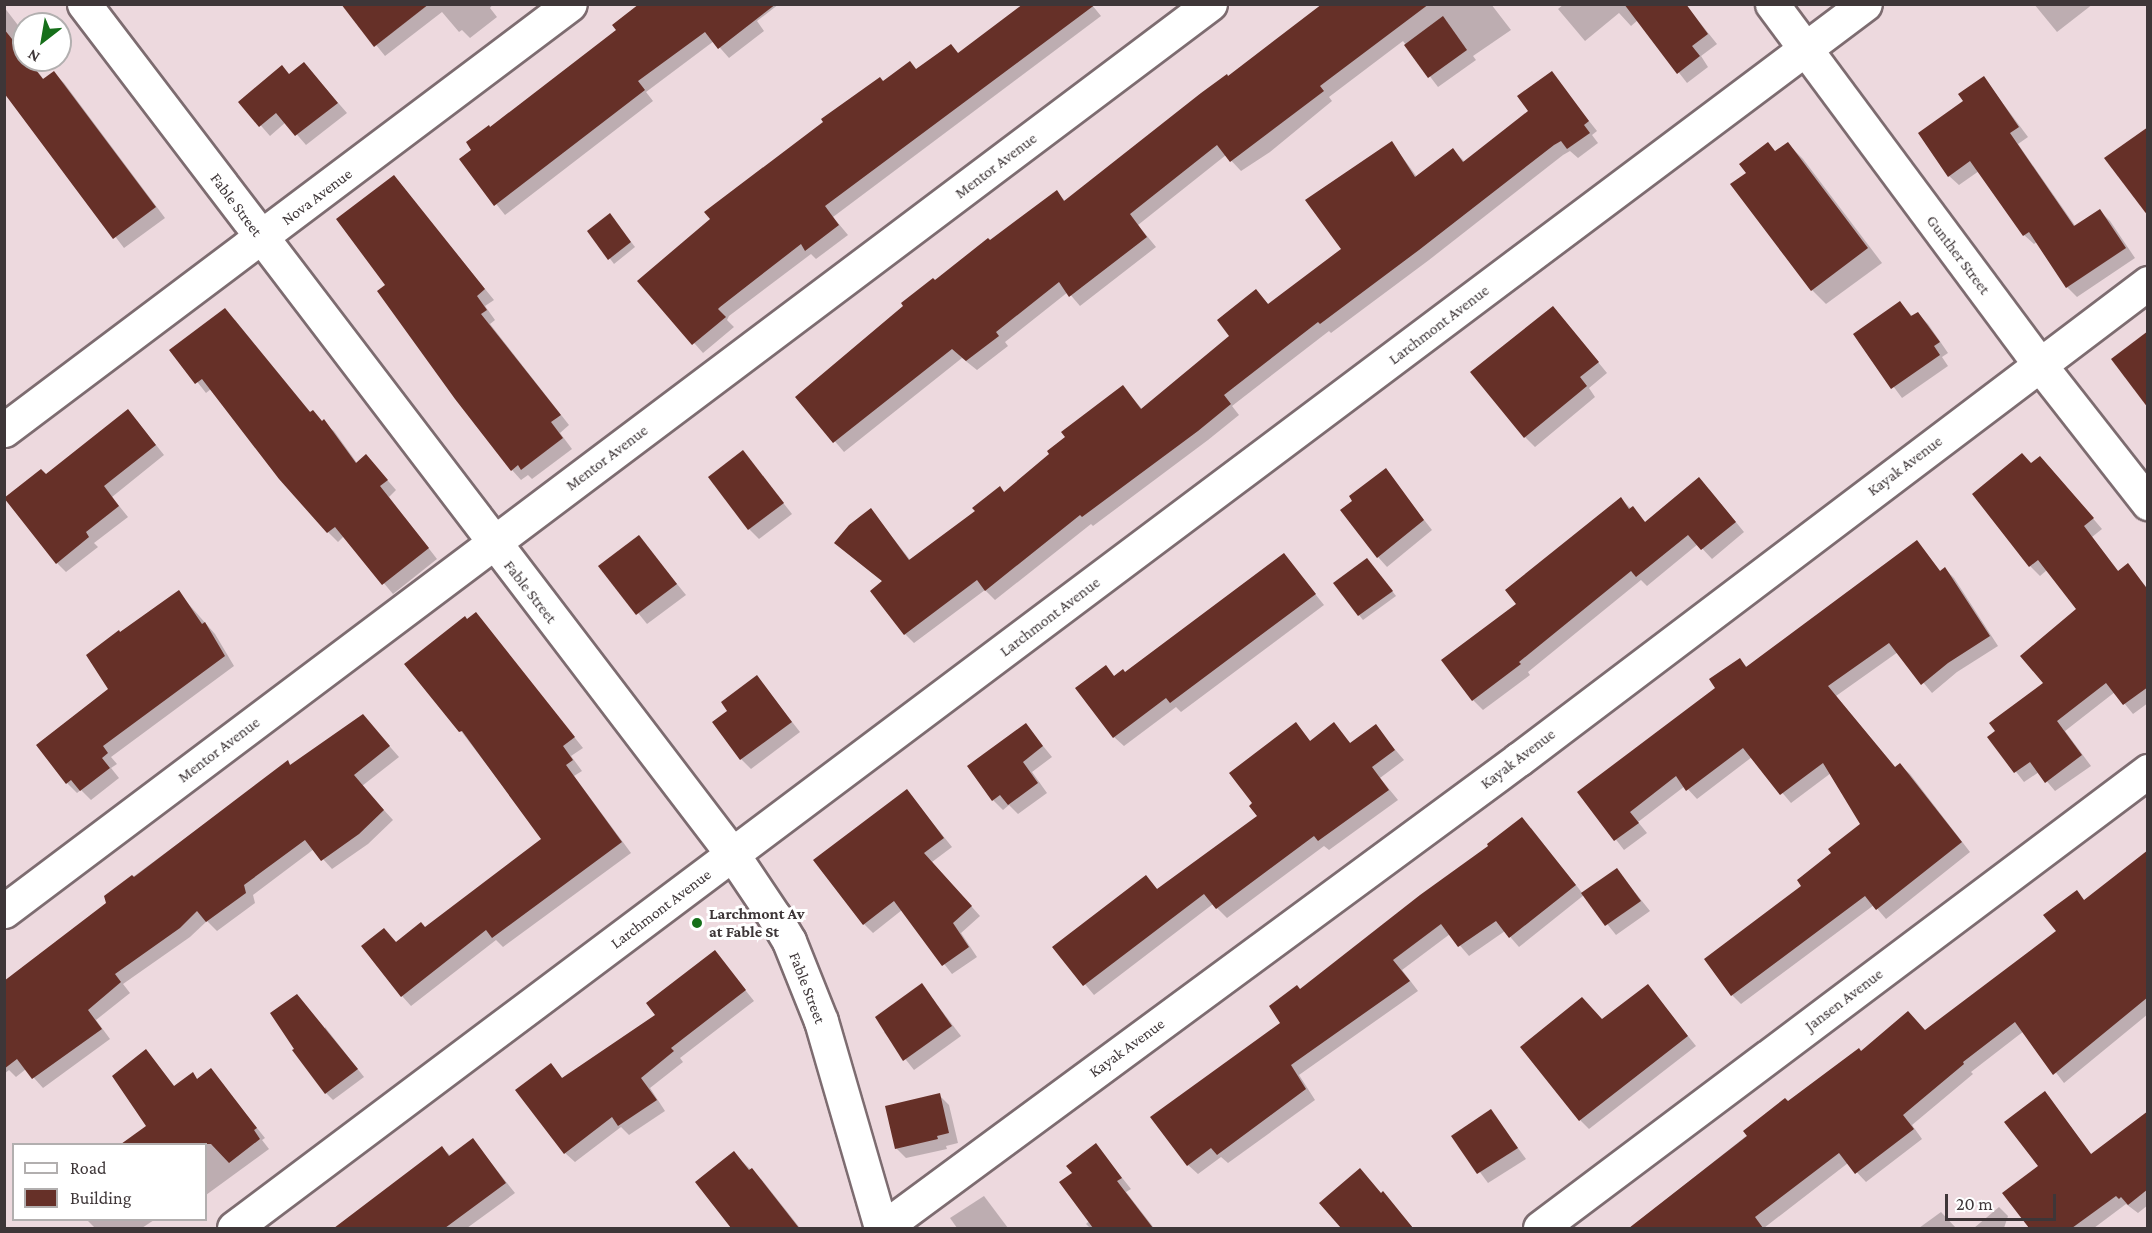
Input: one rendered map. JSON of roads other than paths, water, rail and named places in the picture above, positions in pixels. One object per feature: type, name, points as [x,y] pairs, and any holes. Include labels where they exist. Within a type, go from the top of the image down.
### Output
[{"type":"street","name":"Fable Street","points":[[84,4],[493,544],[733,855],[774,916],[804,975],[821,1021],[882,1228]]},
{"type":"street","name":"Nova Avenue","points":[[4,430],[261,239],[570,4]]},
{"type":"street","name":"Mentor Avenue","points":[[4,911],[1210,4]]},
{"type":"street","name":"Gunther Street","points":[[1772,4],[2039,364],[2148,503]]},
{"type":"street","name":"Larchmont Avenue","points":[[234,1228],[1865,4]]},
{"type":"street","name":"Kayak Avenue","points":[[882,1228],[1528,752],[2148,283]]},
{"type":"street","name":"Jansen Avenue","points":[[1540,1228],[2148,771]]},
{"type":"place","name":"Larchmont Av at Fable St","points":[[697,923]]}]
